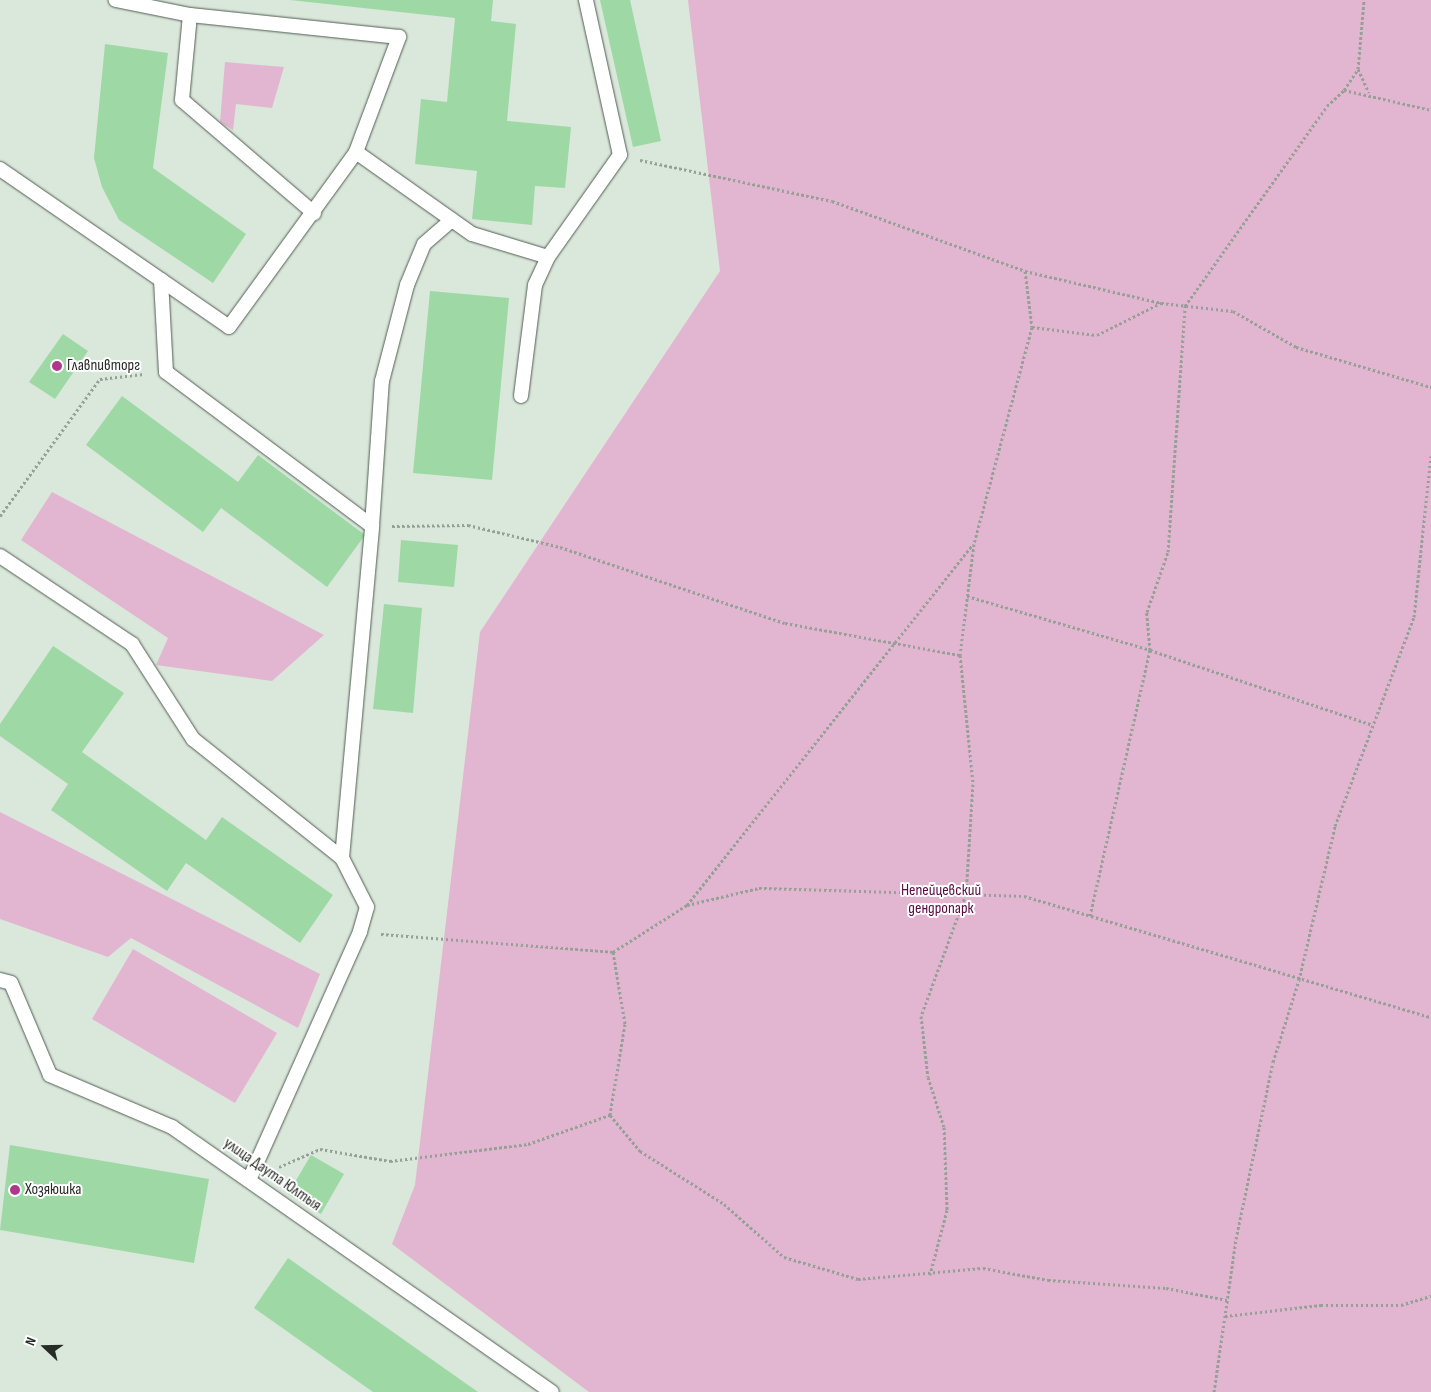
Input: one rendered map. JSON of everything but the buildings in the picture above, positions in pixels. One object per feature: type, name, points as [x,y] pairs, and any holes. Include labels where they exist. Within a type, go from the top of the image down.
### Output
[{"type":"lane","points":[[0,169],[229,327],[314,213],[356,152],[399,37],[190,15],[116,0]]},
{"type":"lane","points":[[521,396],[535,285],[548,257],[620,155],[586,0]]},
{"type":"lane","points":[[190,15],[182,100],[314,213]]},
{"type":"lane","points":[[356,152],[472,234],[548,257]]},
{"type":"lane","points":[[342,858],[372,526],[382,381],[405,293],[424,244],[452,220]]},
{"type":"lane","points":[[161,280],[166,372],[372,526]]},
{"type":"lane","points":[[0,556],[132,644],[193,739],[342,858],[367,907],[360,932],[249,1180]]},
{"type":"lane","name":"улица Даута Юлтыя","points":[[0,980],[11,983],[50,1075],[172,1127],[552,1392]]},
{"type":"path","points":[[1090,916],[1150,650],[1147,612],[1168,552],[1185,306],[1327,106],[1344,90],[1358,69],[1364,0]]},
{"type":"path","points":[[1358,69],[1369,92]]},
{"type":"path","points":[[1344,90],[1369,92],[1431,110]]},
{"type":"path","points":[[620,155],[832,201],[1026,271],[1161,303],[1233,311],[1296,346],[1431,387]]},
{"type":"path","points":[[930,1275],[947,1210],[944,1127],[928,1077],[920,1016],[966,894],[972,784],[960,655],[974,544],[1032,327],[1026,271]]},
{"type":"path","points":[[1032,327],[1097,335],[1161,303]]},
{"type":"path","points":[[0,516],[100,379],[166,372]]},
{"type":"path","points":[[1223,1330],[1227,1300],[1273,1062],[1298,980],[1335,826],[1414,617],[1431,456]]},
{"type":"path","points":[[372,526],[468,525],[560,547],[785,623],[960,655]]},
{"type":"path","points":[[360,932],[613,952],[686,905],[974,544]]},
{"type":"path","points":[[967,596],[1150,650],[1373,725]]},
{"type":"path","points":[[686,905],[760,888],[1024,896],[1298,980],[1431,1017]]},
{"type":"path","points":[[613,952],[624,1024],[610,1115],[640,1150],[724,1204],[784,1258],[858,1279],[930,1275],[983,1268],[1227,1300]]},
{"type":"path","points":[[249,1180],[320,1149],[390,1161],[528,1144],[610,1115]]},
{"type":"path","points":[[1225,1316],[1321,1305],[1402,1305],[1431,1296]]},
{"type":"path","points":[[1214,1392],[1227,1300]]},
{"type":"green space","name":"Непейцевский дендропарк","points":[[688,0],[1431,0],[1431,1392],[589,1392],[392,1244],[415,1185],[480,632],[720,271]]},
{"type":"green space","points":[[225,62],[284,67],[272,108],[236,104],[233,130],[220,122]]},
{"type":"green space","points":[[52,492],[324,635],[272,681],[156,665],[168,638],[21,540]]},
{"type":"green space","points":[[0,812],[320,974],[298,1028],[131,938],[108,957],[0,919]]},
{"type":"green space","points":[[133,949],[277,1033],[235,1103],[92,1019]]},
{"type":"place","name":"Главпивторг","points":[[57,366]]},
{"type":"place","name":"Хозяюшка","points":[[15,1190]]}]
